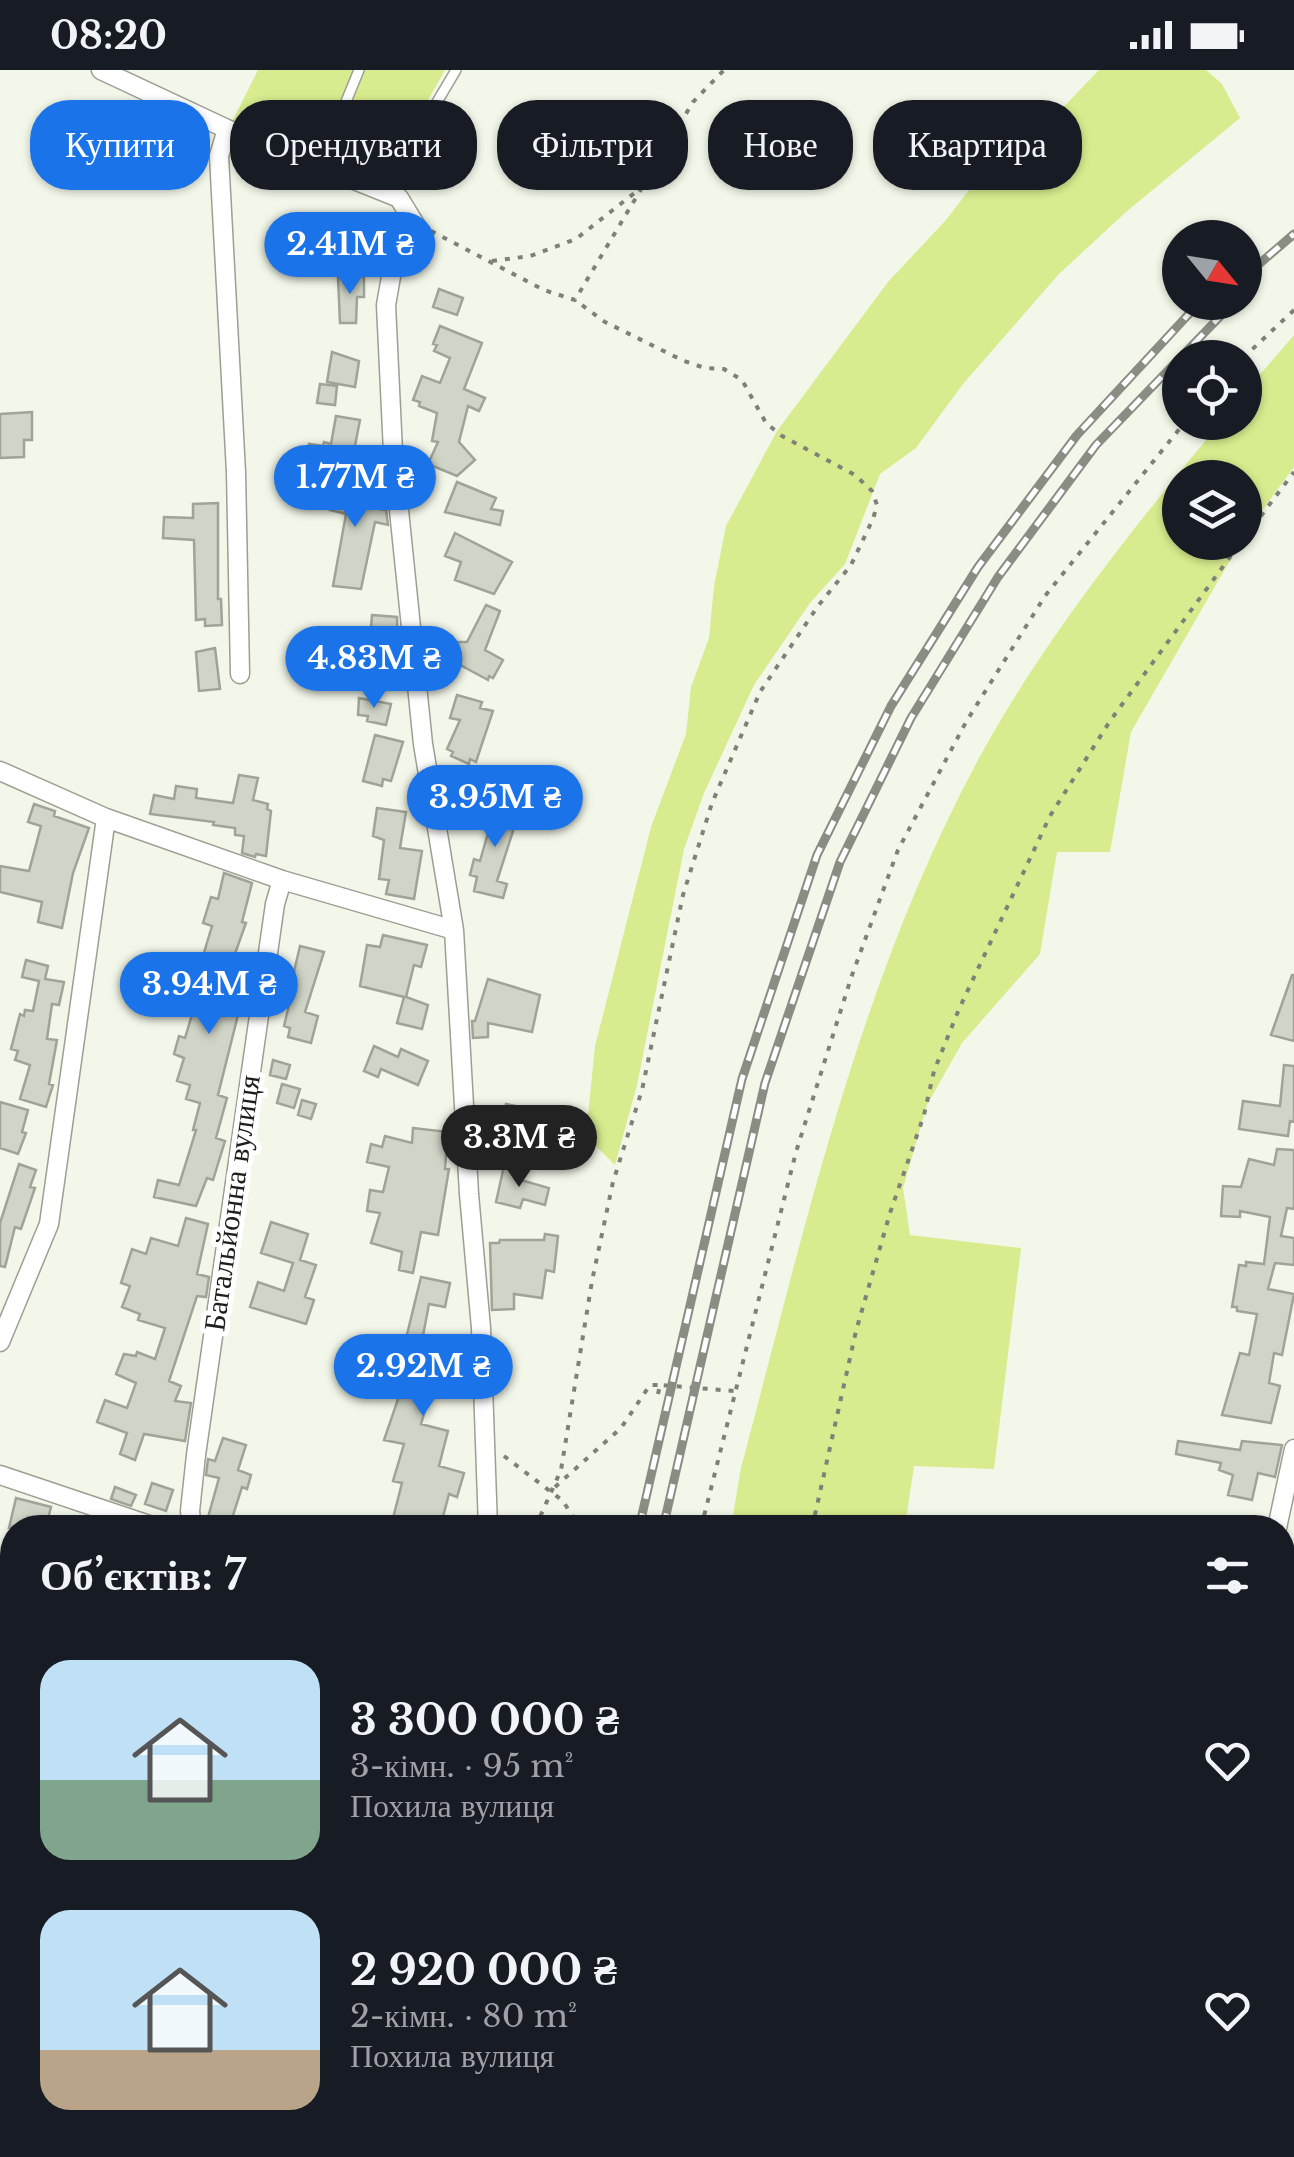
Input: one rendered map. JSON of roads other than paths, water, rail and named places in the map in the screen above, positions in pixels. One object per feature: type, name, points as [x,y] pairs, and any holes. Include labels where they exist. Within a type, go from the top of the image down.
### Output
[{"type":"street","points":[[106,71],[230,131]]},
{"type":"street","points":[[227,130],[219,156],[236,472],[240,674]]},
{"type":"street","points":[[379,190],[398,198],[416,226],[392,271],[386,305],[393,452],[422,744],[454,930],[487,1440],[488,1515]]},
{"type":"street","points":[[0,771],[106,818],[282,880],[454,930]]},
{"type":"street","points":[[0,1342],[49,1224],[106,818]]},
{"type":"street","name":"Батальйонна вулиця","points":[[190,1515],[274,904],[282,880]]},
{"type":"street","points":[[1280,1515],[1294,1449]]},
{"type":"street","points":[[0,1475],[119,1515]]},
{"type":"lane","points":[[346,100],[358,70]]},
{"type":"lane","points":[[398,198],[401,163],[456,70]]},
{"type":"railway","points":[[1262,261],[1294,234]]},
{"type":"railway","points":[[642,1515],[742,1079],[817,855],[891,706],[978,567],[1077,435],[1183,320]]},
{"type":"railway","points":[[666,1515],[765,1083],[840,862],[911,718],[998,577],[1096,445],[1217,320]]}]
